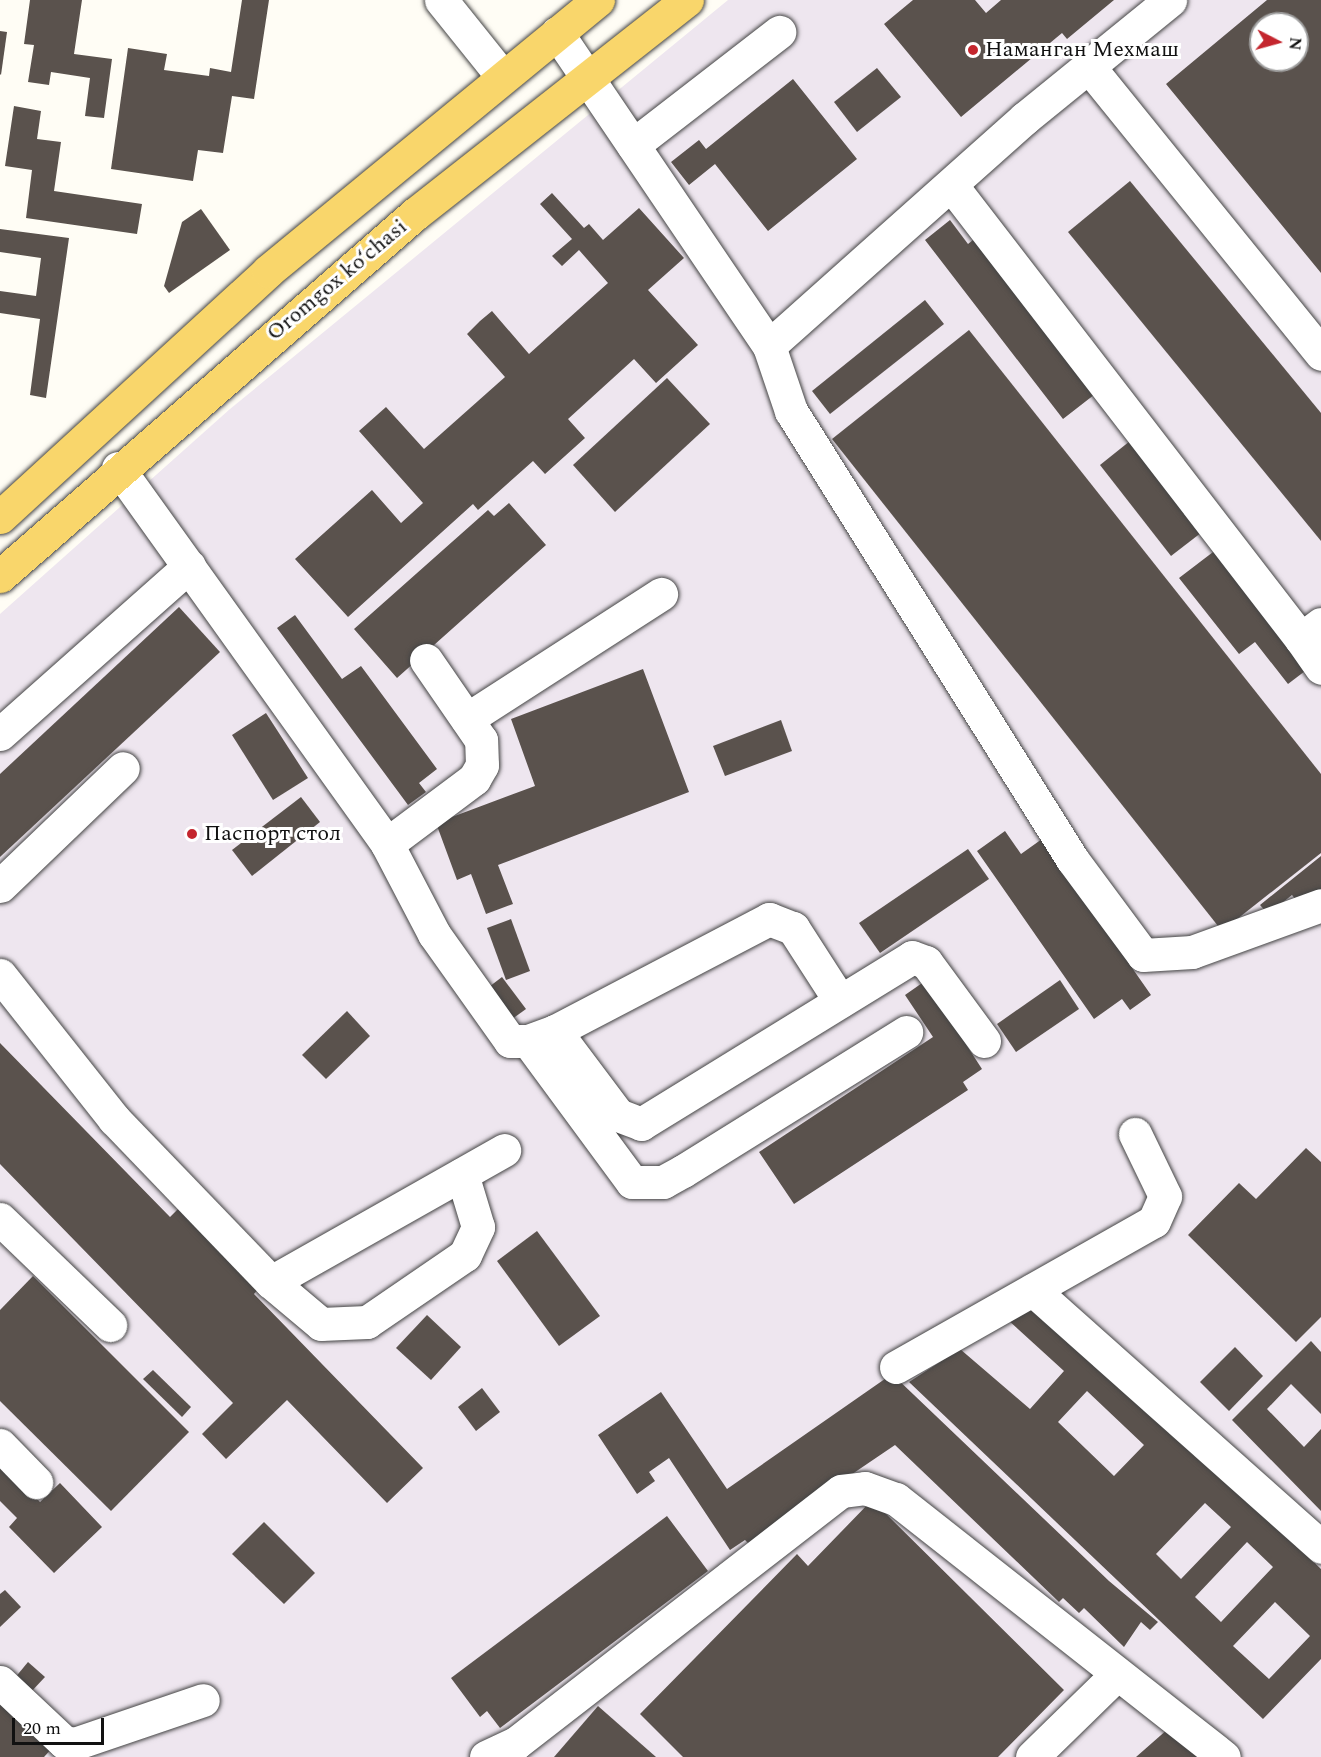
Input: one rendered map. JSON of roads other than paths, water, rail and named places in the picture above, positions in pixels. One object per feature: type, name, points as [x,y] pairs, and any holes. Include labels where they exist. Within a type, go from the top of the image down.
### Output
[{"type":"main road","points":[[0,517],[268,271],[501,75],[598,0]]},
{"type":"main road","name":"Oromgox ko‘chasi","points":[[0,576],[118,468],[587,76],[687,0]]},
{"type":"street","points":[[441,0],[501,75]]},
{"type":"street","points":[[769,346],[1089,67],[1170,0]]},
{"type":"street","points":[[633,145],[779,32]]},
{"type":"street","points":[[557,33],[769,346],[790,411],[1072,859],[1143,955],[1192,952],[1321,905]]},
{"type":"street","points":[[1089,67],[1321,354]]},
{"type":"street","points":[[952,186],[1311,632],[1321,668]]},
{"type":"street","points":[[118,468],[387,844],[434,934],[510,1041],[541,1036],[769,919],[793,928],[840,1000]]},
{"type":"street","points":[[0,734],[189,566]]},
{"type":"street","points":[[467,719],[661,594]]},
{"type":"street","points":[[387,844],[474,779],[482,765],[482,740],[426,660]]},
{"type":"street","points":[[0,886],[123,768]]},
{"type":"street","points":[[541,1036],[618,1115],[641,1124],[902,962],[920,958],[984,1041]]},
{"type":"street","points":[[0,975],[114,1119],[271,1282],[321,1324],[367,1322],[448,1269],[473,1243],[476,1208],[462,1174]]},
{"type":"street","points":[[541,1036],[614,1161],[632,1182],[645,1183],[663,1182],[683,1171],[906,1032]]},
{"type":"street","points":[[896,1367],[1154,1221],[1163,1209],[1161,1184],[1135,1134]]},
{"type":"street","points":[[271,1282],[504,1150]]},
{"type":"street","points":[[2,1226],[110,1324]]},
{"type":"street","points":[[1033,1290],[1321,1547]]},
{"type":"street","points":[[0,1445],[36,1482]]},
{"type":"street","points":[[486,1757],[516,1743],[841,1491],[864,1488],[896,1499],[1115,1676],[1224,1757]]},
{"type":"street","points":[[1032,1757],[1115,1676]]},
{"type":"street","points":[[0,1682],[64,1742],[74,1744],[203,1700]]},
{"type":"place","name":"Наманган Мехмаш","points":[[973,50]]},
{"type":"place","name":"Паспорт стол","points":[[192,834]]}]
